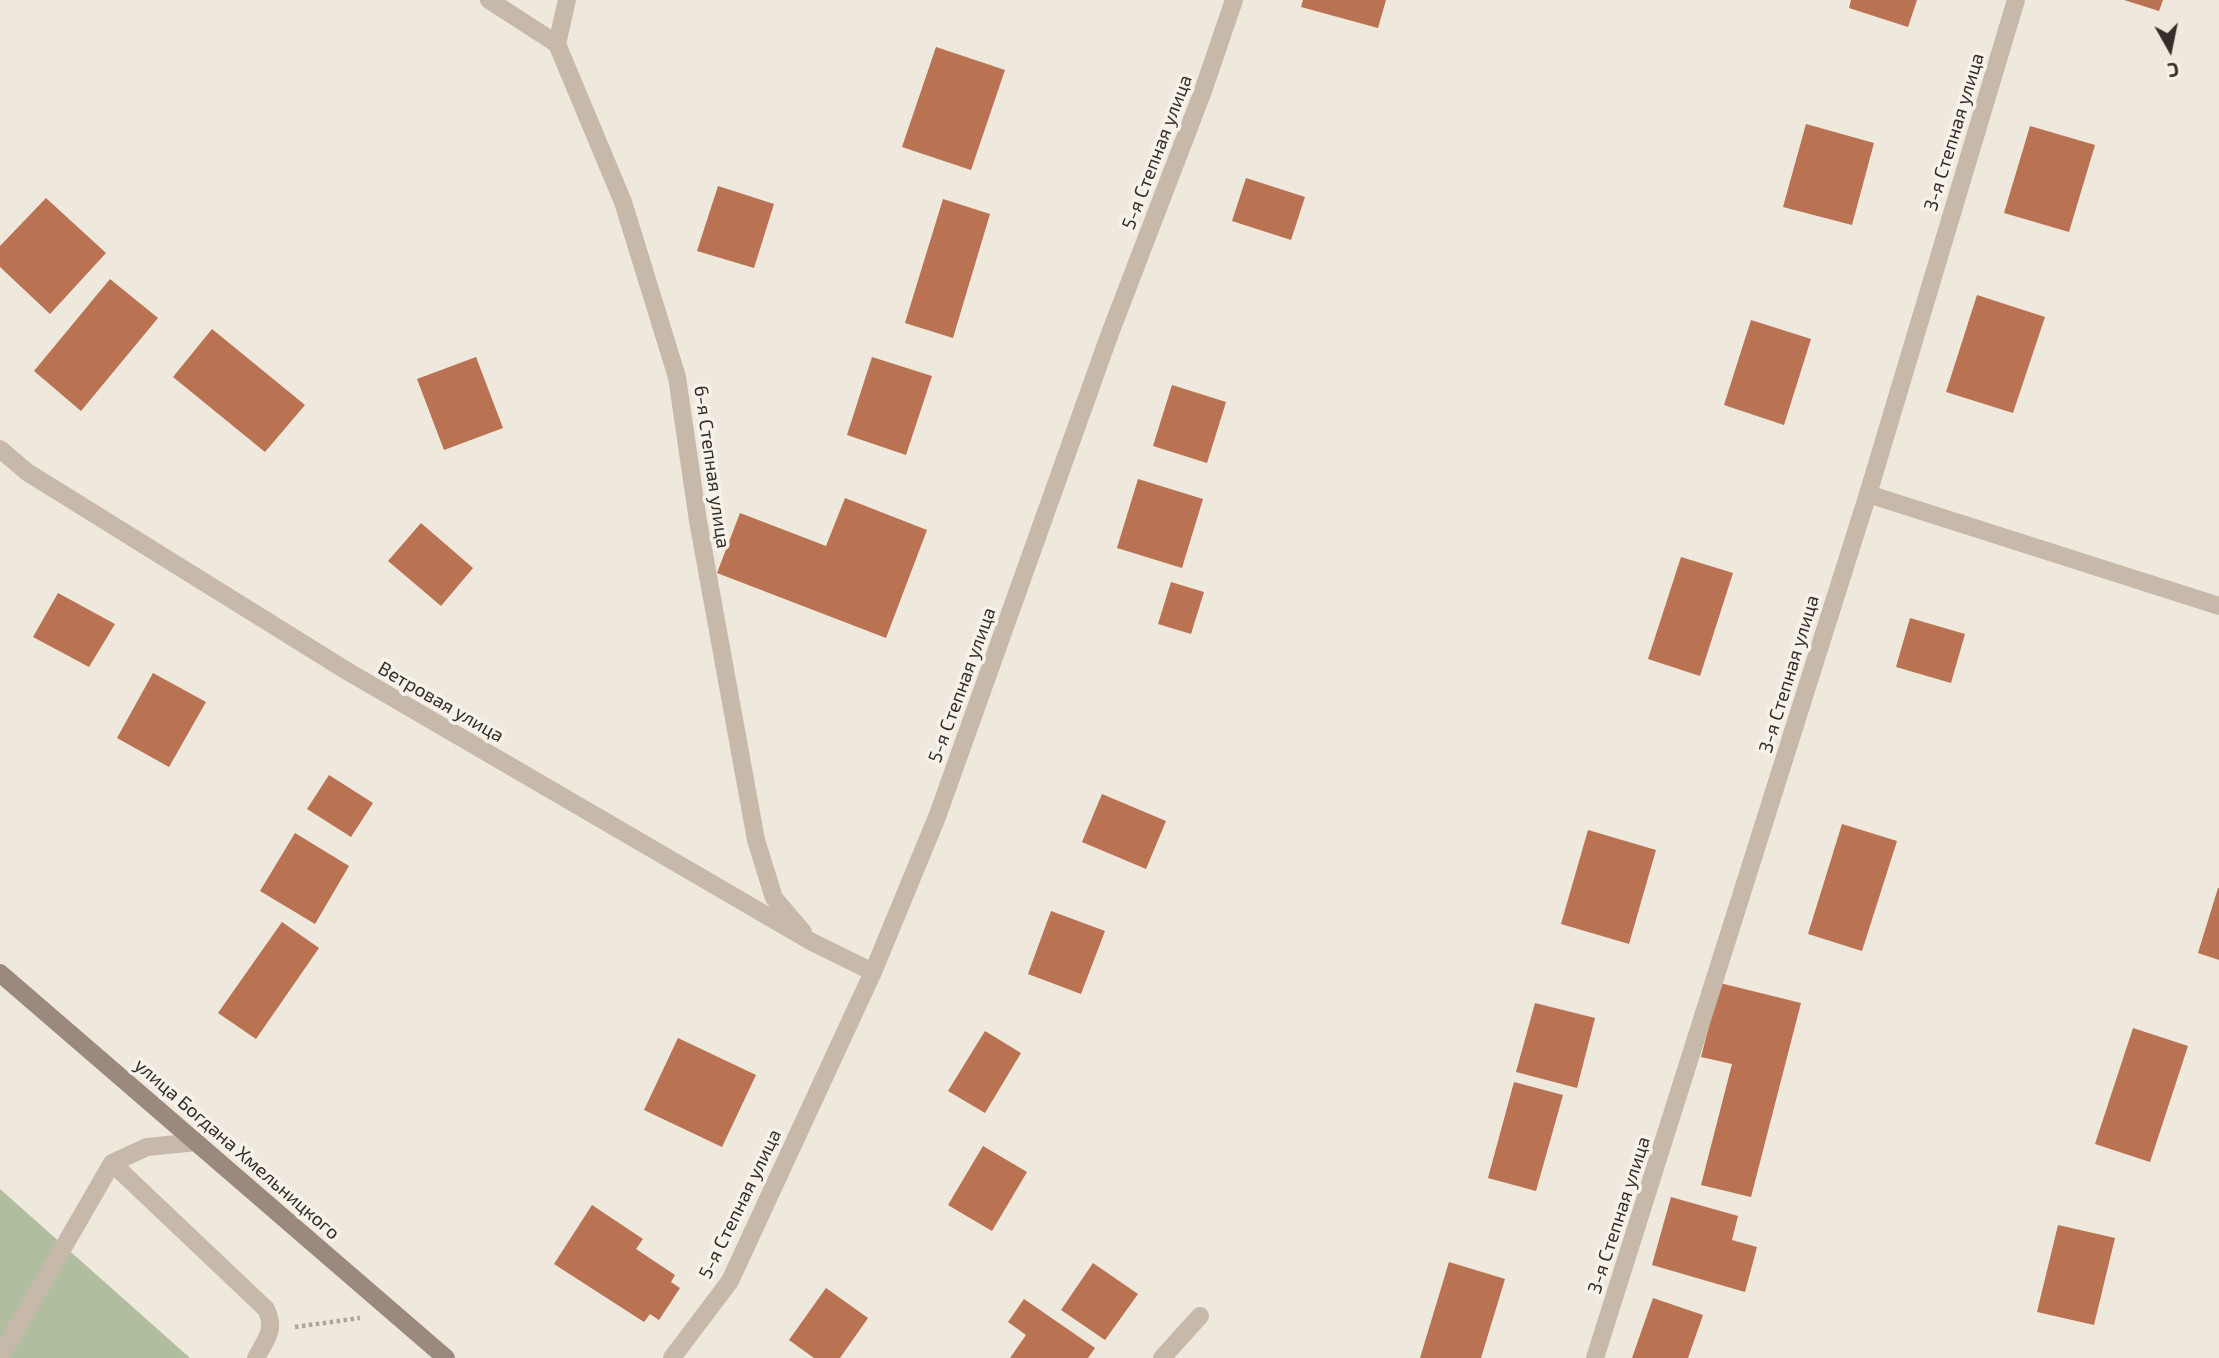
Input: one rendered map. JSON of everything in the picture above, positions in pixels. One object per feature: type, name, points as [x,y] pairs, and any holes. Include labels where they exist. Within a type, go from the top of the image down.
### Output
[{"type":"street","points":[[489,0],[556,44],[567,0]]},
{"type":"street","name":"5-я Степная улица","points":[[672,1358],[730,1281],[873,972],[937,817],[1109,337],[1203,91],[1234,0]]},
{"type":"street","name":"3-я Степная улица","points":[[1595,1358],[1868,494],[2016,0]]},
{"type":"street","name":"6-я Степная улица","points":[[556,44],[623,202],[677,377],[698,521],[756,840],[764,869],[774,898],[812,943]]},
{"type":"street","name":"Ветровая улица","points":[[0,449],[27,472],[347,671],[812,943],[873,972]]},
{"type":"street","points":[[1868,494],[2219,606]]},
{"type":"street","name":"улица Богдана Хмельницкого","points":[[0,973],[446,1358]]},
{"type":"street","points":[[0,1357],[112,1163],[147,1147],[197,1142]]},
{"type":"street","points":[[112,1163],[266,1308],[271,1320],[270,1331],[256,1358]]},
{"type":"street","points":[[1162,1358],[1200,1316]]},
{"type":"path","points":[[270,1331],[393,1313]]},
{"type":"green space","points":[[0,1189],[190,1358],[0,1358]]},
{"type":"building","points":[[1303,0],[1386,0],[1378,28],[1301,7]]},
{"type":"building","points":[[1851,0],[1917,0],[1908,27],[1849,8]]},
{"type":"building","points":[[2124,0],[2163,0],[2159,11]]},
{"type":"building","points":[[936,47],[1005,70],[971,170],[902,147]]},
{"type":"building","points":[[1806,124],[1874,143],[1852,225],[1783,207]]},
{"type":"building","points":[[2030,126],[2095,145],[2069,232],[2004,213]]},
{"type":"building","points":[[1246,178],[1305,197],[1291,240],[1232,221]]},
{"type":"building","points":[[718,186],[774,204],[754,268],[697,251]]},
{"type":"building","points":[[46,198],[106,253],[50,314],[0,267],[0,246]]},
{"type":"building","points":[[943,199],[990,214],[953,338],[905,323]]},
{"type":"building","points":[[110,279],[158,318],[81,411],[34,371]]},
{"type":"building","points":[[1977,295],[2045,317],[2013,413],[1946,392]]},
{"type":"building","points":[[1751,320],[1811,339],[1784,425],[1724,405]]},
{"type":"building","points":[[212,329],[305,405],[265,452],[173,377]]},
{"type":"building","points":[[476,357],[503,428],[444,450],[417,379]]},
{"type":"building","points":[[872,357],[932,376],[906,455],[847,435]]},
{"type":"building","points":[[1172,385],[1226,402],[1207,463],[1153,446]]},
{"type":"building","points":[[1138,479],[1203,499],[1182,568],[1117,548]]},
{"type":"building","points":[[845,498],[927,530],[886,638],[717,573],[740,513],[826,546]]},
{"type":"building","points":[[421,523],[473,568],[441,606],[388,561]]},
{"type":"building","points":[[1681,557],[1733,573],[1700,676],[1648,659]]},
{"type":"building","points":[[1171,582],[1204,592],[1191,634],[1158,624]]},
{"type":"building","points":[[58,593],[115,624],[89,667],[33,637]]},
{"type":"building","points":[[1910,618],[1965,634],[1951,683],[1896,667]]},
{"type":"building","points":[[153,673],[206,702],[169,767],[117,738]]},
{"type":"building","points":[[329,775],[373,803],[351,837],[307,809]]},
{"type":"building","points":[[1102,794],[1166,821],[1146,869],[1082,842]]},
{"type":"building","points":[[1842,824],[1897,841],[1862,951],[1808,934]]},
{"type":"building","points":[[1588,830],[1656,850],[1629,944],[1561,924]]},
{"type":"building","points":[[295,833],[349,866],[315,924],[260,891]]},
{"type":"building","points":[[2219,888],[2219,960],[2198,953]]},
{"type":"building","points":[[1051,911],[1105,931],[1081,994],[1028,974]]},
{"type":"building","points":[[282,922],[319,948],[256,1039],[218,1013]]},
{"type":"building","points":[[1720,983],[1801,1003],[1751,1197],[1701,1185],[1732,1064],[1701,1057]]},
{"type":"building","points":[[1535,1003],[1595,1018],[1577,1088],[1516,1072]]},
{"type":"building","points":[[2133,1028],[2188,1046],[2150,1162],[2095,1144]]},
{"type":"building","points":[[985,1031],[1021,1053],[985,1113],[948,1091]]},
{"type":"building","points":[[678,1038],[756,1075],[722,1147],[644,1110]]},
{"type":"building","points":[[1514,1082],[1563,1095],[1536,1191],[1488,1178]]},
{"type":"building","points":[[983,1146],[1027,1172],[992,1231],[948,1205]]},
{"type":"building","points":[[1671,1197],[1738,1216],[1732,1240],[1757,1247],[1745,1292],[1652,1265]]},
{"type":"building","points":[[592,1205],[643,1239],[636,1249],[675,1275],[671,1282],[680,1288],[659,1320],[650,1314],[644,1322],[554,1264]]},
{"type":"building","points":[[2058,1225],[2115,1238],[2094,1325],[2037,1312]]},
{"type":"building","points":[[1449,1262],[1505,1279],[1481,1358],[1420,1358]]},
{"type":"building","points":[[1093,1263],[1138,1294],[1105,1340],[1061,1310]]},
{"type":"building","points":[[826,1288],[868,1318],[840,1358],[814,1358],[789,1340]]},
{"type":"building","points":[[1653,1298],[1703,1315],[1688,1358],[1632,1358]]},
{"type":"building","points":[[1024,1299],[1095,1348],[1088,1358],[1010,1358],[1026,1335],[1008,1322]]}]
